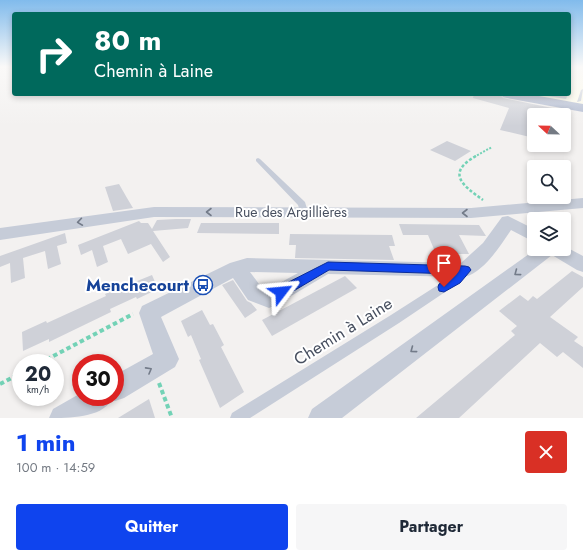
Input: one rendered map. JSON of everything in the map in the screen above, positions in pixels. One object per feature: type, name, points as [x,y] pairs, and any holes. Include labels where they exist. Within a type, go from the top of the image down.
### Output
[{"type":"main road","points":[[529,96],[581,104]]},
{"type":"street","name":"Rue des Argillières","points":[[0,234],[154,212],[504,214],[583,203]]},
{"type":"street","points":[[124,384],[167,360],[149,313],[236,268],[247,265],[465,270],[495,242],[504,214],[527,231]]},
{"type":"street","points":[[321,418],[539,256]]},
{"type":"street","points":[[568,256],[583,265]]},
{"type":"street","points":[[236,268],[255,294],[269,298],[328,266]]},
{"type":"street","points":[[62,418],[84,406]]},
{"type":"lane","points":[[581,104],[583,90]]},
{"type":"lane","points":[[258,160],[302,204],[304,212]]},
{"type":"lane","name":"Chemin à Laine","points":[[237,418],[401,315],[456,279],[465,270]]},
{"type":"path","points":[[492,147],[465,161],[458,169],[458,174],[461,182],[470,192],[504,214]]},
{"type":"path","points":[[57,354],[138,311],[149,313]]},
{"type":"path","points":[[153,367],[172,418]]},
{"type":"path","points":[[0,384],[12,378]]},
{"type":"shaded area","points":[[571,87],[583,87],[583,105],[535,96],[571,96]]},
{"type":"building","points":[[474,96],[502,96],[503,98],[552,108],[527,108],[527,136],[500,130],[509,108],[473,98]]},
{"type":"building","points":[[548,96],[567,96],[566,99]]},
{"type":"building","points":[[447,141],[471,151],[455,161],[430,150]]},
{"type":"building","points":[[119,184],[133,208],[113,211],[105,187]]},
{"type":"building","points":[[191,219],[188,228],[153,231],[170,257],[163,262],[151,244],[128,254],[121,239],[103,246],[108,262],[97,267],[92,250],[81,255],[78,245],[139,221],[141,223],[148,223],[152,229],[157,220]]},
{"type":"building","points":[[201,223],[279,223],[279,234],[197,233]]},
{"type":"building","points":[[399,224],[479,225],[486,236],[459,235],[469,254],[436,254],[428,235],[403,235]]},
{"type":"building","points":[[65,233],[67,243],[57,246],[61,264],[48,269],[45,251],[23,258],[25,278],[11,283],[10,263],[0,267],[0,256]]},
{"type":"building","points":[[290,234],[392,235],[395,246],[389,246],[394,260],[295,258],[296,245],[289,245]]},
{"type":"building","points":[[572,271],[583,277],[583,287],[550,317],[578,337],[574,341],[583,347],[583,368],[563,352],[557,357],[540,343],[459,418],[416,418],[515,335],[511,331],[517,326],[499,311],[520,295],[528,301],[533,296],[537,299]]},
{"type":"building","points":[[152,275],[158,289],[110,309],[111,312],[49,342],[49,339],[23,351],[22,332],[46,321],[47,323],[106,296],[105,294]]},
{"type":"building","points":[[345,276],[357,288],[272,336],[262,320]]},
{"type":"building","points":[[233,280],[247,301],[257,310],[245,318],[222,285]]},
{"type":"building","points":[[202,310],[210,325],[213,324],[224,345],[221,347],[244,392],[220,408],[199,360],[201,359],[191,335],[188,337],[181,321]]},
{"type":"building","points":[[149,399],[155,418],[118,418]]},
{"type":"place","name":"Menchecourt","points":[[203,285]]},
{"type":"route","points":[[281,292],[328,266],[465,270],[456,279],[444,287]]}]
